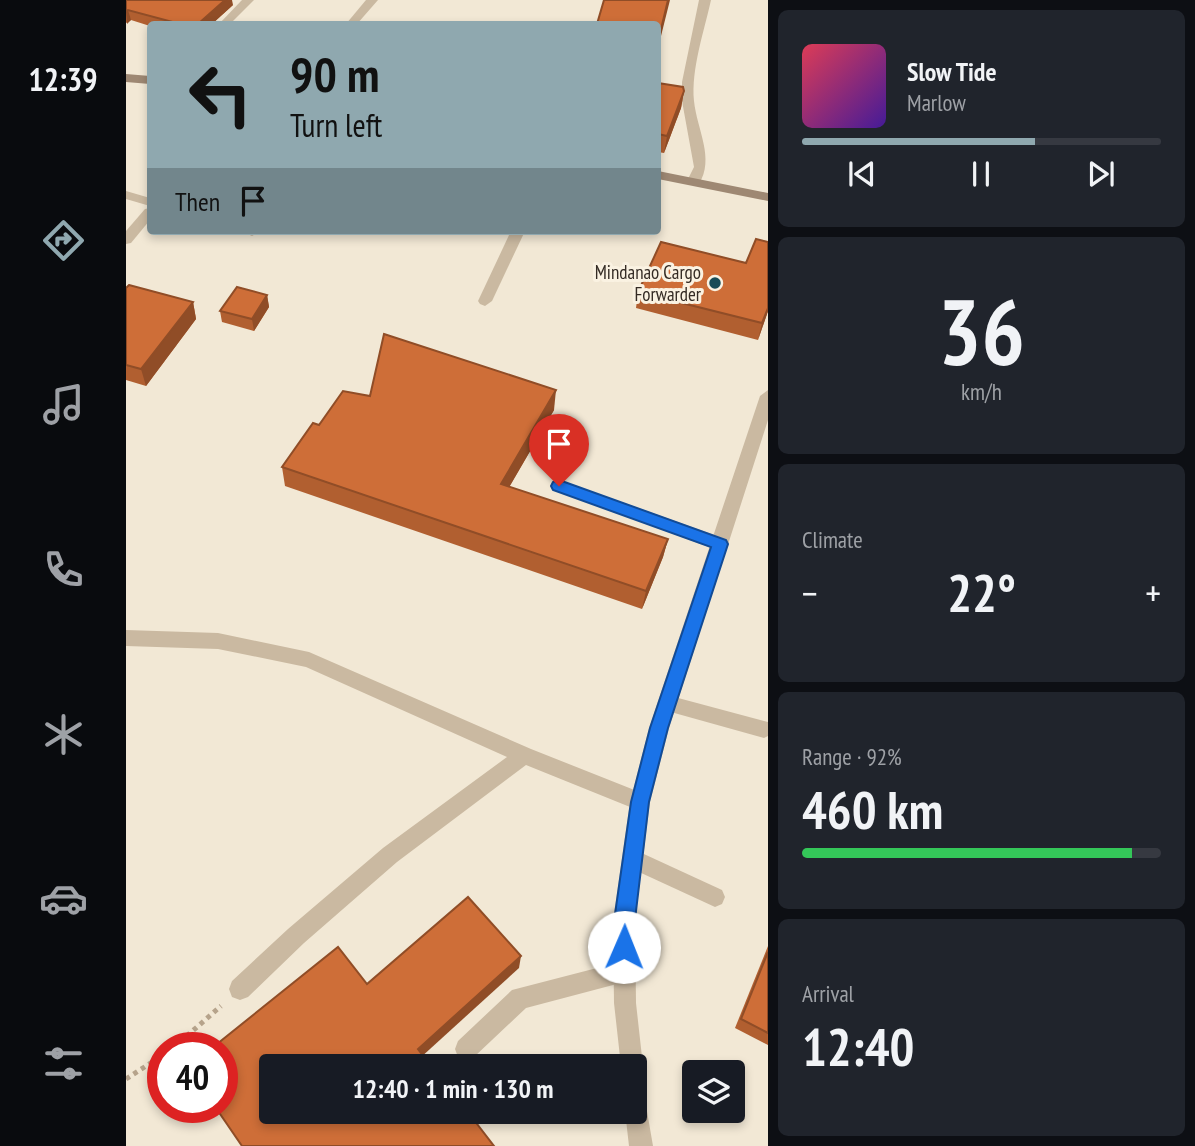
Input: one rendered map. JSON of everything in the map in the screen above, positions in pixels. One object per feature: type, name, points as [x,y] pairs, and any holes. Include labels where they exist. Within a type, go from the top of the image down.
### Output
[{"type":"main road","points":[[126,78],[147,80]]},
{"type":"main road","points":[[661,175],[768,197]]},
{"type":"street","points":[[227,21],[248,0]]},
{"type":"street","points":[[354,21],[372,0]]},
{"type":"street","points":[[694,181],[701,167],[688,101],[688,82],[705,0]]},
{"type":"street","points":[[126,195],[147,201]]},
{"type":"street","points":[[126,240],[147,216]]},
{"type":"street","points":[[485,301],[516,235]]},
{"type":"street","points":[[631,1054],[624,972],[624,921],[640,802],[667,704],[768,396]]},
{"type":"street","points":[[559,486],[720,544]]},
{"type":"street","points":[[126,638],[218,641],[309,660],[524,755],[640,802]]},
{"type":"street","points":[[667,704],[764,729]]},
{"type":"street","points":[[240,989],[296,936],[390,855],[524,755]]},
{"type":"street","points":[[633,859],[715,897]]},
{"type":"street","points":[[466,1049],[520,998],[624,972]]},
{"type":"street","points":[[638,1124],[641,1146]]},
{"type":"path","points":[[191,1032],[240,989]]},
{"type":"path","points":[[126,1079],[147,1065]]},
{"type":"building","points":[[126,0],[225,0],[201,21],[169,21],[128,10],[126,12]]},
{"type":"building","points":[[604,0],[668,0],[661,29],[661,21],[598,21]]},
{"type":"building","points":[[661,83],[683,87],[684,91],[667,136],[661,135]]},
{"type":"building","points":[[756,239],[768,242],[768,308],[762,323],[638,292],[661,242],[746,263]]},
{"type":"building","points":[[129,285],[193,302],[141,369],[126,365],[126,288]]},
{"type":"building","points":[[237,287],[267,295],[252,319],[220,311]]},
{"type":"building","points":[[384,334],[556,390],[501,484],[668,539],[646,591],[282,467],[313,423],[319,425],[343,391],[370,396]]},
{"type":"building","points":[[468,897],[521,956],[418,1049],[422,1054],[259,1054],[259,1124],[477,1124],[494,1146],[242,1146],[226,1123],[238,1123],[238,1032],[232,1032],[338,947],[367,984]]},
{"type":"building","points":[[768,952],[768,1033],[741,1019]]},
{"type":"place","name":"Mindanao Cargo Forwarder","points":[[715,283]]},
{"type":"route","points":[[559,486],[720,544],[659,728],[640,802],[624,921],[624,947]]}]
